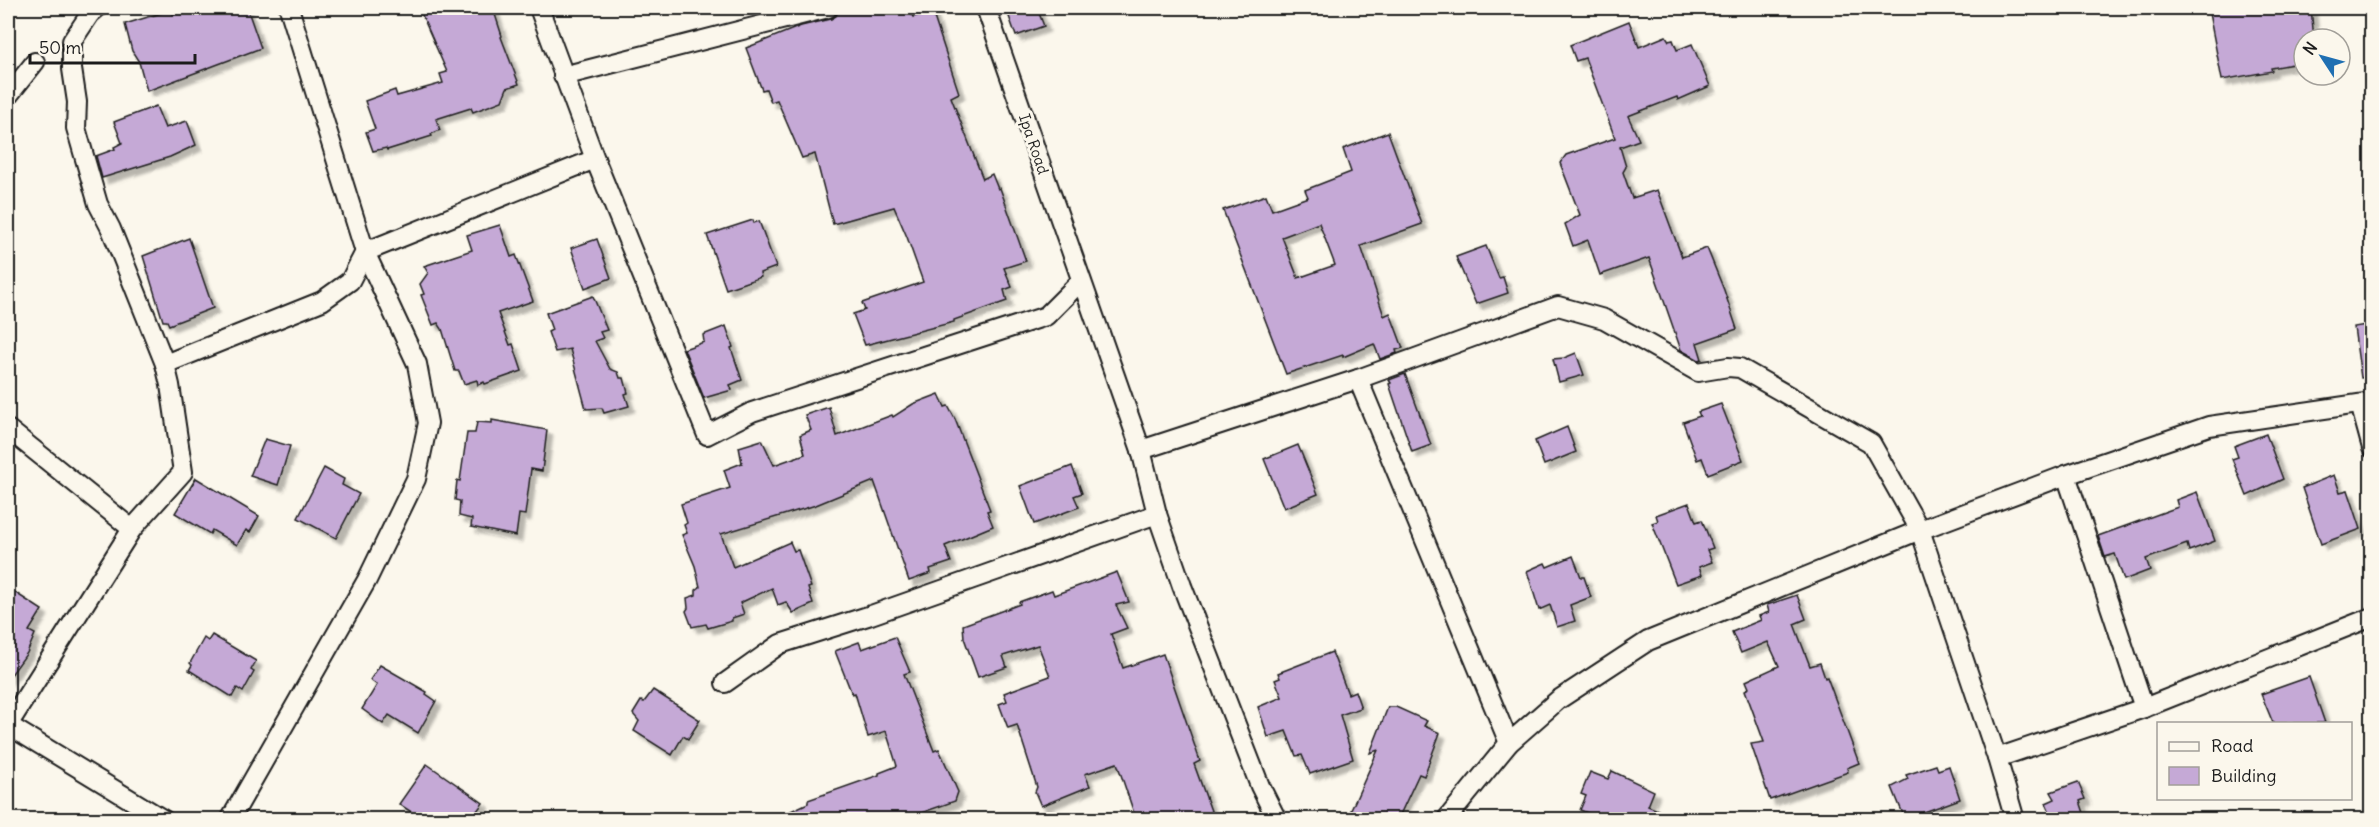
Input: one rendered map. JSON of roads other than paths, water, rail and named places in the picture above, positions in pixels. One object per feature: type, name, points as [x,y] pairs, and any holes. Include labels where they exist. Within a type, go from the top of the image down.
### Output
[{"type":"street","points":[[97,8],[90,14],[72,41],[72,69],[77,102],[76,128],[98,204],[111,229],[165,364],[183,471],[132,529],[8,725],[164,819]]},
{"type":"street","points":[[230,819],[367,580],[416,479],[428,423],[417,364],[365,252],[289,8]]},
{"type":"street","points":[[539,8],[595,159],[707,435],[752,412],[1046,316],[1081,281]]},
{"type":"street","points":[[563,76],[828,8]]},
{"type":"street","name":"Ipa Road","points":[[986,8],[1142,450],[1157,514],[1260,786],[1277,819]]},
{"type":"street","points":[[8,96],[35,62]]},
{"type":"street","points":[[165,364],[322,301],[350,282],[365,252],[595,159]]},
{"type":"street","points":[[1142,450],[1358,379],[1558,306],[1604,319],[1698,372],[1728,367],[1740,368],[1871,443],[1920,530],[1997,758],[2015,819]]},
{"type":"street","points":[[1358,379],[1509,743]]},
{"type":"street","points":[[1446,819],[1509,743],[1558,700],[1648,641],[1920,530],[2066,475],[2209,426],[2366,403],[2372,448]]},
{"type":"street","points":[[8,429],[132,529]]},
{"type":"street","points":[[2066,475],[2144,708]]},
{"type":"street","points":[[725,683],[780,644],[871,615],[1157,514]]},
{"type":"street","points":[[1997,758],[2144,708],[2372,617]]}]
